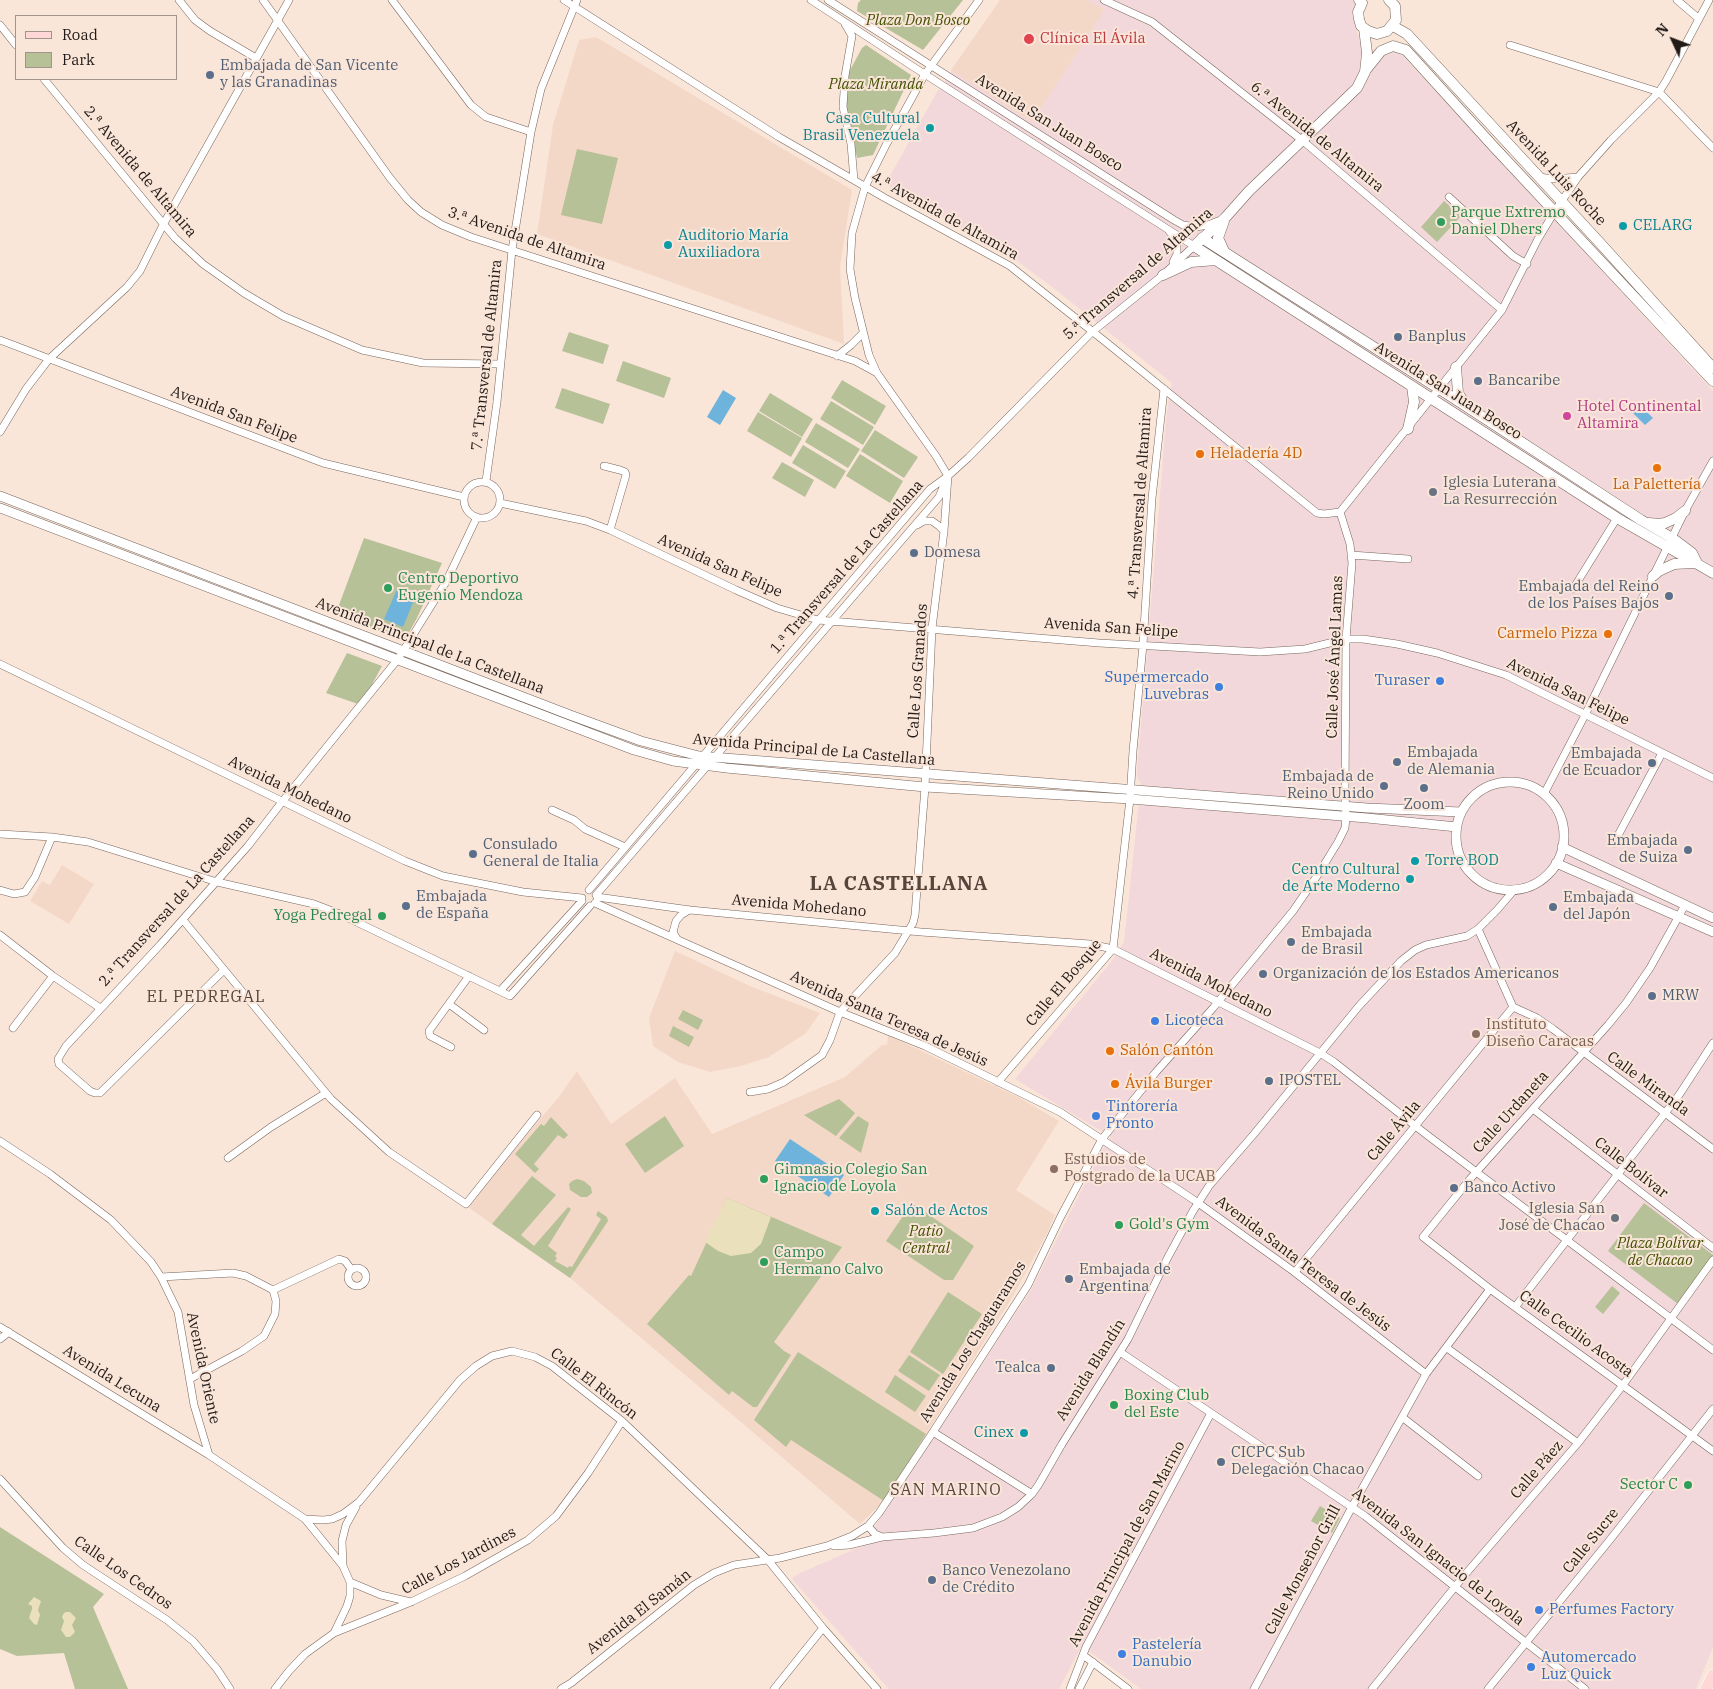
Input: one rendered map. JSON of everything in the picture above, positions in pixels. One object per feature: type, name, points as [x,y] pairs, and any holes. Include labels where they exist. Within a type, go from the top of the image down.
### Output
[{"type":"main road","points":[[1359,0],[1362,3],[1358,12],[1358,19],[1364,28],[1377,34],[1387,31],[1396,20],[1396,12],[1391,0]]},
{"type":"main road","name":"Avenida Luis Roche","points":[[1393,26],[1406,34],[1713,368]]},
{"type":"main road","name":"5.ª Transversal de Altamira","points":[[1364,28],[1367,53],[1365,72]]},
{"type":"main road","name":"5.ª Transversal de Altamira","points":[[1194,246],[1357,88],[1377,55],[1393,46],[1406,50],[1411,55]]},
{"type":"main road","name":"Avenida Luis Roche","points":[[1411,55],[1493,146],[1713,381]]},
{"type":"main road","points":[[1225,218],[1218,238],[1219,243],[1227,254]]},
{"type":"main road","name":"Avenida San Juan Bosco","points":[[1202,238],[1641,520],[1713,573]]},
{"type":"main road","name":"Avenida San Juan Bosco","points":[[1194,246],[1617,518],[1670,543]]},
{"type":"main road","points":[[1163,275],[1191,262],[1216,260]]},
{"type":"main road","points":[[1456,367],[1458,393],[1467,407]]},
{"type":"main road","points":[[1408,429],[1414,402],[1412,386]]},
{"type":"main road","points":[[1641,520],[1658,524],[1676,518],[1686,511]]},
{"type":"main road","points":[[1653,576],[1674,564],[1697,563]]},
{"type":"main road","points":[[1706,1689],[1713,1675]]},
{"type":"street","points":[[179,0],[195,20],[256,58]]},
{"type":"street","name":"3.ª Avenida de Altamira","points":[[263,0],[390,178],[408,200],[421,212],[442,225],[471,237],[855,362],[877,373]]},
{"type":"street","points":[[0,432],[26,389],[49,359],[134,279],[140,271],[163,225],[289,0]]},
{"type":"street","points":[[392,0],[471,105],[486,117],[531,132]]},
{"type":"street","name":"4.ª Avenida de Altamira","points":[[564,0],[575,3],[779,137],[1010,266],[1317,512],[1324,514],[1340,512]]},
{"type":"street","name":"Avenida San Juan Bosco","points":[[811,0],[1194,246]]},
{"type":"street","name":"Avenida San Juan Bosco","points":[[828,0],[1183,225],[1202,227],[1225,218]]},
{"type":"street","points":[[948,476],[917,428],[877,373],[869,355],[850,269],[852,233],[865,186],[886,144],[925,74],[979,0]]},
{"type":"street","name":"6.ª Avenida de Altamira","points":[[1104,0],[1152,22],[1303,141],[1502,310]]},
{"type":"street","points":[[1677,0],[1698,18]]},
{"type":"street","points":[[1340,512],[1502,310],[1538,239],[1555,211],[1578,177],[1611,140],[1659,92],[1709,0]]},
{"type":"street","name":"7.ª Transversal de Altamira","points":[[486,481],[497,402],[512,250],[531,132],[541,89],[575,3]]},
{"type":"street","points":[[842,20],[850,29],[852,36],[845,76],[843,107],[851,144],[854,180]]},
{"type":"street","points":[[0,25],[15,44]]},
{"type":"street","points":[[1510,45],[1659,92],[1713,148]]},
{"type":"street","name":"2.ª Avenida de Altamira","points":[[45,80],[163,225],[203,264],[244,293],[283,316],[325,336],[362,350],[423,363],[500,364]]},
{"type":"street","points":[[1537,177],[1553,180],[1578,177]]},
{"type":"street","points":[[1449,197],[1513,256],[1527,264]]},
{"type":"street","points":[[1163,275],[1176,259],[1177,254],[1175,238],[1167,228]]},
{"type":"street","points":[[1184,238],[1202,238]]},
{"type":"street","name":"5.ª Transversal de Altamira","points":[[948,476],[1092,332],[1163,275],[1194,246]]},
{"type":"street","points":[[836,356],[863,333]]},
{"type":"street","name":"Avenida San Felipe","points":[[0,340],[323,463],[464,497]]},
{"type":"street","name":"4.ª Transversal de Altamira","points":[[1130,799],[1132,751],[1144,645],[1152,498],[1164,389]]},
{"type":"street","points":[[1544,794],[1713,460]]},
{"type":"street","points":[[604,466],[625,472],[626,475],[610,530]]},
{"type":"street","name":"1.ª Transversal de La Castellana","points":[[948,476],[940,497],[707,766],[595,900],[510,996],[500,991],[582,900],[583,894],[589,890],[930,489],[948,476]]},
{"type":"street","name":"Calle Los Granados","points":[[750,1092],[768,1089],[784,1082],[815,1061],[826,1048],[840,1012],[895,953],[910,930],[915,915],[925,774],[932,628],[944,532],[948,476]]},
{"type":"street","points":[[486,481],[494,485],[499,491],[500,503],[497,511],[490,516],[477,517],[466,509],[464,497],[472,484],[486,481]]},
{"type":"street","name":"Avenida Principal de La Castellana","points":[[0,496],[634,750],[673,761],[695,765],[924,787],[1130,799],[1457,827]]},
{"type":"street","name":"Avenida San Felipe","points":[[500,503],[586,521],[610,530],[744,594],[777,608],[818,620],[1144,645],[1281,652],[1305,649],[1346,639],[1363,639],[1437,653],[1506,675],[1713,778]]},
{"type":"street","name":"Avenida Principal de La Castellana","points":[[0,508],[400,655],[641,741],[703,756],[1395,810],[1461,812]]},
{"type":"street","name":"Calle José Ángel Lamas","points":[[1340,512],[1350,544],[1352,567],[1346,639],[1346,816]]},
{"type":"street","name":"2.ª Transversal de La Castellana","points":[[224,970],[100,1093],[95,1094],[59,1064],[58,1059],[66,1046],[183,920],[248,846],[400,655],[446,582],[477,517]]},
{"type":"street","points":[[1573,589],[1617,518]]},
{"type":"street","points":[[915,526],[928,521],[934,522],[944,532]]},
{"type":"street","points":[[1351,556],[1408,559]]},
{"type":"street","name":"Avenida Mohedano","points":[[0,664],[282,802],[442,876],[523,892],[582,900]]},
{"type":"street","points":[[1614,843],[1662,753]]},
{"type":"street","points":[[1498,783],[1523,783],[1544,794],[1555,806],[1562,822],[1563,830],[1562,847],[1556,863],[1546,876],[1531,885],[1507,890],[1483,883],[1470,873],[1458,852],[1456,844],[1457,827],[1461,812],[1470,799],[1476,793],[1498,783]]},
{"type":"street","name":"Calle El Bosque","points":[[998,1082],[1113,949],[1130,799]]},
{"type":"street","points":[[552,810],[574,820],[585,829],[625,847]]},
{"type":"street","name":"Avenida Los Chaguaramos","points":[[826,1546],[852,1536],[868,1526],[879,1513],[1028,1285],[1060,1218],[1102,1139],[1156,1072],[1293,911],[1338,842],[1345,828],[1346,816]]},
{"type":"street","points":[[0,834],[52,837],[88,842],[217,882],[314,904],[340,914],[500,991]]},
{"type":"street","points":[[0,890],[14,894],[25,892],[35,877],[52,837]]},
{"type":"street","points":[[1562,847],[1713,918]]},
{"type":"street","points":[[1556,863],[1713,932]]},
{"type":"street","name":"Avenida Blandín","points":[[826,1546],[849,1545],[882,1537],[934,1534],[973,1528],[1002,1517],[1018,1507],[1032,1494],[1120,1352],[1168,1257],[1209,1186],[1365,1000],[1401,961],[1415,950],[1426,945],[1467,936],[1478,929],[1515,889]]},
{"type":"street","points":[[582,900],[585,905],[595,900],[594,892],[589,890]]},
{"type":"street","name":"Avenida Mohedano","points":[[595,900],[910,930],[1090,944],[1113,949],[1320,1053],[1334,1062],[1713,1350]]},
{"type":"street","name":"Avenida Santa Teresa de Jesús","points":[[595,900],[840,1012],[925,1046],[1060,1112],[1198,1203],[1295,1272],[1426,1374]]},
{"type":"street","name":"Calle Urdaneta","points":[[1423,1237],[1476,1171],[1608,1025],[1640,983],[1685,905]]},
{"type":"street","points":[[677,939],[674,932],[676,921],[681,915],[690,910]]},
{"type":"street","points":[[183,920],[326,1093],[389,1152],[466,1204],[538,1116]]},
{"type":"street","points":[[1478,929],[1513,1007]]},
{"type":"street","points":[[0,935],[53,976],[100,1008]]},
{"type":"street","points":[[13,1028],[53,976]]},
{"type":"street","points":[[451,1048],[430,1036],[429,1031],[469,976]]},
{"type":"street","points":[[449,1004],[484,1030]]},
{"type":"street","name":"Calle Miranda","points":[[1513,1007],[1537,1018],[1713,1149]]},
{"type":"street","name":"Calle Ávila","points":[[1295,1272],[1513,1007]]},
{"type":"street","points":[[1516,1306],[1679,1095],[1713,1043]]},
{"type":"street","points":[[228,1158],[266,1130],[326,1093]]},
{"type":"street","name":"Calle Bolívar","points":[[1533,1109],[1713,1248]]},
{"type":"street","name":"Avenida Oriente","points":[[0,1141],[50,1174],[111,1220],[150,1262],[161,1277],[178,1312],[194,1406],[209,1456]]},
{"type":"street","name":"Calle Cecilio Acosta","points":[[1423,1237],[1490,1289],[1516,1306],[1713,1451]]},
{"type":"street","points":[[273,1290],[339,1258],[351,1270]]},
{"type":"street","name":"Calle Páez","points":[[1372,1689],[1455,1587],[1578,1443],[1623,1385],[1713,1260]]},
{"type":"street","points":[[161,1277],[233,1273],[246,1276],[273,1290],[276,1302],[275,1314],[264,1336],[242,1351],[190,1379]]},
{"type":"street","name":"Calle Monseñor Grill","points":[[1254,1689],[1426,1374],[1490,1289]]},
{"type":"street","name":"Avenida Lecuna","points":[[0,1326],[209,1456]]},
{"type":"street","points":[[0,1339],[9,1332]]},
{"type":"street","points":[[1447,1348],[1578,1443]]},
{"type":"street","name":"Calle El Rincón","points":[[343,1566],[342,1542],[344,1533],[349,1518],[359,1502],[460,1380],[476,1366],[492,1356],[512,1352],[536,1357],[552,1366],[622,1421],[768,1560]]},
{"type":"street","name":"Avenida San Ignacio de Loyola","points":[[1120,1352],[1366,1516],[1585,1689]]},
{"type":"street","name":"Calle Sucre","points":[[1488,1689],[1713,1409]]},
{"type":"street","name":"Avenida Principal de San Marino","points":[[1070,1689],[1083,1655],[1211,1413]]},
{"type":"street","points":[[1402,1417],[1478,1476]]},
{"type":"street","name":"Calle Los Jardines","points":[[274,1688],[305,1654],[334,1633],[412,1602],[528,1540],[556,1516],[588,1473],[622,1421]]},
{"type":"street","points":[[933,1432],[1032,1494]]},
{"type":"street","points":[[209,1456],[305,1518],[343,1566],[350,1582],[350,1596],[334,1633]]},
{"type":"street","name":"Calle Los Cedros","points":[[0,1479],[63,1548],[83,1565],[167,1620],[192,1641],[217,1669],[230,1689]]},
{"type":"street","name":"Calle El Rincón","points":[[305,1518],[332,1519],[343,1514],[359,1502]]},
{"type":"street","points":[[868,1526],[875,1534],[882,1537]]},
{"type":"street","name":"Avenida El Samán","points":[[561,1689],[694,1585],[734,1565],[768,1560],[826,1546]]},
{"type":"street","points":[[768,1560],[876,1689]]},
{"type":"street","points":[[350,1582],[381,1595],[412,1602]]},
{"type":"street","points":[[774,1689],[823,1628]]},
{"type":"street","points":[[1083,1655],[1128,1689]]},
{"type":"street","name":"Avenida Principal de San Marino","points":[[1079,1689],[1093,1662]]},
{"type":"shaded area","name":"Clínica El Ávila","points":[[1000,0],[1086,0],[1105,9],[1032,122],[951,70]]},
{"type":"shaded area","points":[[1001,0],[1367,0],[1355,27],[1360,41],[1377,52],[1382,47],[1399,52],[1713,391],[1713,1647],[1696,1689],[1141,1689],[1081,1647],[1059,1689],[889,1689],[792,1578],[862,1546],[1031,1290],[1102,1150],[1111,1137],[1015,1079],[1111,962],[1124,942],[1141,783],[1137,772],[1167,410],[1172,383],[1055,289],[1009,255],[891,188],[886,183],[937,92]]},
{"type":"shaded area","points":[[596,37],[852,190],[840,267],[844,344],[537,234],[553,125],[579,40]]},
{"type":"shaded area","points":[[62,865],[94,884],[69,924],[30,901],[42,881],[50,885]]},
{"type":"shaded area","points":[[675,951],[750,986],[820,1013],[806,1033],[769,1057],[741,1066],[710,1072],[678,1062],[653,1046],[649,1018]]},
{"type":"shaded area","points":[[888,1035],[1018,1097],[1059,1121],[1016,1190],[1055,1215],[1051,1226],[1013,1296],[884,1501],[860,1524],[570,1278],[469,1208],[508,1156],[558,1098],[577,1071],[611,1124],[675,1078],[712,1134],[845,1077],[882,1045],[887,1045]]},
{"type":"green space","name":"Plaza Don Bosco","points":[[861,0],[963,0],[923,50],[857,11],[858,3]]},
{"type":"green space","name":"Plaza Miranda","points":[[866,45],[911,75],[873,155],[857,158],[846,105],[849,72],[862,48]]},
{"type":"green space","points":[[577,149],[618,158],[602,224],[561,215]]},
{"type":"green space","name":"Parque Extremo Daniel Dhers","points":[[1444,201],[1461,216],[1437,242],[1421,227]]},
{"type":"green space","points":[[569,332],[609,345],[603,364],[562,351]]},
{"type":"green space","points":[[623,361],[671,378],[664,398],[616,381]]},
{"type":"green space","points":[[842,380],[886,406],[875,425],[831,398]]},
{"type":"green space","points":[[562,388],[610,404],[603,424],[555,408]]},
{"type":"green space","points":[[770,393],[813,419],[802,437],[759,411]]},
{"type":"green space","points":[[831,401],[874,427],[863,445],[820,419]]},
{"type":"green space","points":[[758,412],[802,438],[791,457],[747,431]]},
{"type":"green space","points":[[816,423],[860,449],[848,468],[805,442]]},
{"type":"green space","points":[[875,430],[918,457],[904,478],[861,451]]},
{"type":"green space","points":[[803,445],[846,471],[835,489],[792,463]]},
{"type":"green space","points":[[860,454],[903,481],[890,503],[846,476]]},
{"type":"green space","points":[[782,462],[814,480],[805,497],[772,478]]},
{"type":"green space","name":"Centro Deportivo Eugenio Mendoza","points":[[364,538],[442,563],[417,618],[404,641],[336,613]]},
{"type":"green space","points":[[347,653],[382,666],[361,705],[326,693]]},
{"type":"green space","points":[[683,1010],[703,1020],[698,1030],[678,1019]]},
{"type":"green space","points":[[673,1026],[694,1037],[689,1047],[669,1036]]},
{"type":"green space","points":[[839,1099],[855,1113],[836,1136],[804,1115]]},
{"type":"green space","points":[[665,1116],[684,1146],[645,1173],[625,1144]]},
{"type":"green space","points":[[858,1116],[869,1123],[861,1153],[839,1138]]},
{"type":"green space","points":[[551,1117],[568,1135],[564,1139],[558,1135],[534,1164],[539,1169],[535,1173],[515,1154],[541,1124],[544,1126]]},
{"type":"green space","points":[[532,1176],[556,1195],[521,1235],[534,1246],[568,1207],[571,1209],[548,1246],[557,1253],[555,1261],[568,1268],[569,1266],[572,1267],[601,1219],[596,1215],[598,1211],[607,1217],[608,1221],[570,1278],[492,1224]]},
{"type":"green space","points":[[577,1179],[584,1181],[591,1187],[592,1193],[587,1197],[581,1197],[570,1190],[569,1184]]},
{"type":"green space","points":[[727,1198],[842,1247],[774,1342],[791,1355],[757,1407],[753,1407],[732,1391],[729,1395],[647,1324],[689,1275],[691,1276]]},
{"type":"green space","name":"Patio Central","points":[[912,1203],[974,1246],[953,1280],[944,1280],[886,1241]]},
{"type":"green space","name":"Plaza Bolívar de Chacao","points":[[1644,1203],[1713,1255],[1713,1259],[1678,1304],[1608,1251]]},
{"type":"green space","points":[[1612,1286],[1620,1293],[1603,1314],[1595,1307]]},
{"type":"green space","points":[[948,1292],[982,1314],[943,1374],[910,1352]]},
{"type":"green space","points":[[798,1352],[926,1434],[884,1501],[791,1440],[786,1447],[754,1420]]},
{"type":"green space","points":[[909,1355],[940,1375],[929,1391],[898,1371]]},
{"type":"green space","points":[[895,1375],[926,1396],[915,1412],[885,1392]]},
{"type":"green space","points":[[1320,1506],[1340,1518],[1332,1533],[1311,1521]]},
{"type":"green space","points":[[0,1527],[104,1594],[93,1607],[128,1689],[75,1689],[64,1653],[17,1656],[0,1649]]},
{"type":"sand","points":[[727,1198],[771,1217],[761,1244],[751,1253],[731,1256],[718,1251],[705,1242]]},
{"type":"sand","points":[[34,1597],[41,1601],[37,1625],[29,1618],[32,1606],[28,1604]]},
{"type":"sand","points":[[66,1612],[70,1612],[76,1618],[72,1625],[75,1632],[70,1637],[66,1637],[61,1630],[64,1621],[62,1617]]},
{"type":"water","points":[[723,390],[736,398],[720,425],[707,417]]},
{"type":"water","points":[[1641,406],[1653,418],[1645,425],[1633,413]]},
{"type":"water","points":[[398,587],[416,595],[403,627],[384,619]]},
{"type":"water","points":[[790,1139],[844,1175],[829,1197],[775,1161]]},
{"type":"place","name":"Clínica El Ávila","points":[[1029,39]]},
{"type":"place","name":"Embajada de San Vicente y las Granadinas","points":[[210,75]]},
{"type":"place","name":"Casa Cultural Brasil Venezuela","points":[[930,128]]},
{"type":"place","name":"Parque Extremo Daniel Dhers","points":[[1441,222]]},
{"type":"place","name":"CELARG","points":[[1623,226]]},
{"type":"place","name":"Auditorio María Auxiliadora","points":[[668,245]]},
{"type":"place","name":"Banplus","points":[[1398,337]]},
{"type":"place","name":"Bancaribe","points":[[1478,381]]},
{"type":"place","name":"Hotel Continental Altamira","points":[[1567,416]]},
{"type":"place","name":"Heladería 4D","points":[[1200,454]]},
{"type":"place","name":"La Palettería","points":[[1657,468]]},
{"type":"place","name":"Iglesia Luterana La Resurrección","points":[[1433,492]]},
{"type":"place","name":"Domesa","points":[[914,553]]},
{"type":"place","name":"Centro Deportivo Eugenio Mendoza","points":[[388,588]]},
{"type":"place","name":"Embajada del Reino de los Países Bajos","points":[[1669,596]]},
{"type":"place","name":"Carmelo Pizza","points":[[1608,634]]},
{"type":"place","name":"Turaser","points":[[1440,681]]},
{"type":"place","name":"Supermercado Luvebras","points":[[1219,687]]},
{"type":"place","name":"Embajada de Alemania","points":[[1397,762]]},
{"type":"place","name":"Embajada de Ecuador","points":[[1652,763]]},
{"type":"place","name":"Embajada de Reino Unido","points":[[1384,786]]},
{"type":"place","name":"Zoom","points":[[1424,788]]},
{"type":"place","name":"Embajada de Suiza","points":[[1688,850]]},
{"type":"place","name":"Consulado General de Italia","points":[[473,854]]},
{"type":"place","name":"Torre BOD","points":[[1415,861]]},
{"type":"place","name":"Centro Cultural de Arte Moderno","points":[[1410,879]]},
{"type":"place","name":"Embajada de España","points":[[406,906]]},
{"type":"place","name":"Embajada del Japón","points":[[1553,907]]},
{"type":"place","name":"Yoga Pedregal","points":[[382,916]]},
{"type":"place","name":"Embajada de Brasil","points":[[1291,942]]},
{"type":"place","name":"Organización de los Estados Americanos","points":[[1263,974]]},
{"type":"place","name":"MRW","points":[[1652,996]]},
{"type":"place","name":"Licoteca","points":[[1155,1021]]},
{"type":"place","name":"Instituto Diseño Caracas","points":[[1476,1034]]},
{"type":"place","name":"Salón Cantón","points":[[1110,1051]]},
{"type":"place","name":"IPOSTEL","points":[[1269,1081]]},
{"type":"place","name":"Ávila Burger","points":[[1115,1084]]},
{"type":"place","name":"Tintorería Pronto","points":[[1096,1116]]},
{"type":"place","name":"Estudios de Postgrado de la UCAB","points":[[1054,1169]]},
{"type":"place","name":"Gimnasio Colegio San Ignacio de Loyola","points":[[764,1179]]},
{"type":"place","name":"Banco Activo","points":[[1454,1188]]},
{"type":"place","name":"Salón de Actos","points":[[875,1211]]},
{"type":"place","name":"Iglesia San José de Chacao","points":[[1615,1218]]},
{"type":"place","name":"Gold's Gym","points":[[1119,1225]]},
{"type":"place","name":"Campo Hermano Calvo","points":[[764,1262]]},
{"type":"place","name":"Embajada de Argentina","points":[[1069,1279]]},
{"type":"place","name":"Tealca","points":[[1051,1368]]},
{"type":"place","name":"Boxing Club del Este","points":[[1114,1405]]},
{"type":"place","name":"Cinex","points":[[1024,1433]]},
{"type":"place","name":"CICPC Sub Delegación Chacao","points":[[1221,1462]]},
{"type":"place","name":"Sector C","points":[[1688,1485]]},
{"type":"place","name":"Banco Venezolano de Crédito","points":[[932,1580]]},
{"type":"place","name":"Perfumes Factory","points":[[1539,1610]]},
{"type":"place","name":"Pastelería Danubio","points":[[1122,1654]]},
{"type":"place","name":"Automercado Luz Quick","points":[[1531,1667]]},
{"type":"district","name":"LA CASTELLANA","points":[[899,884]]},
{"type":"district","name":"EL PEDREGAL","points":[[206,997]]},
{"type":"district","name":"SAN MARINO","points":[[946,1490]]}]
